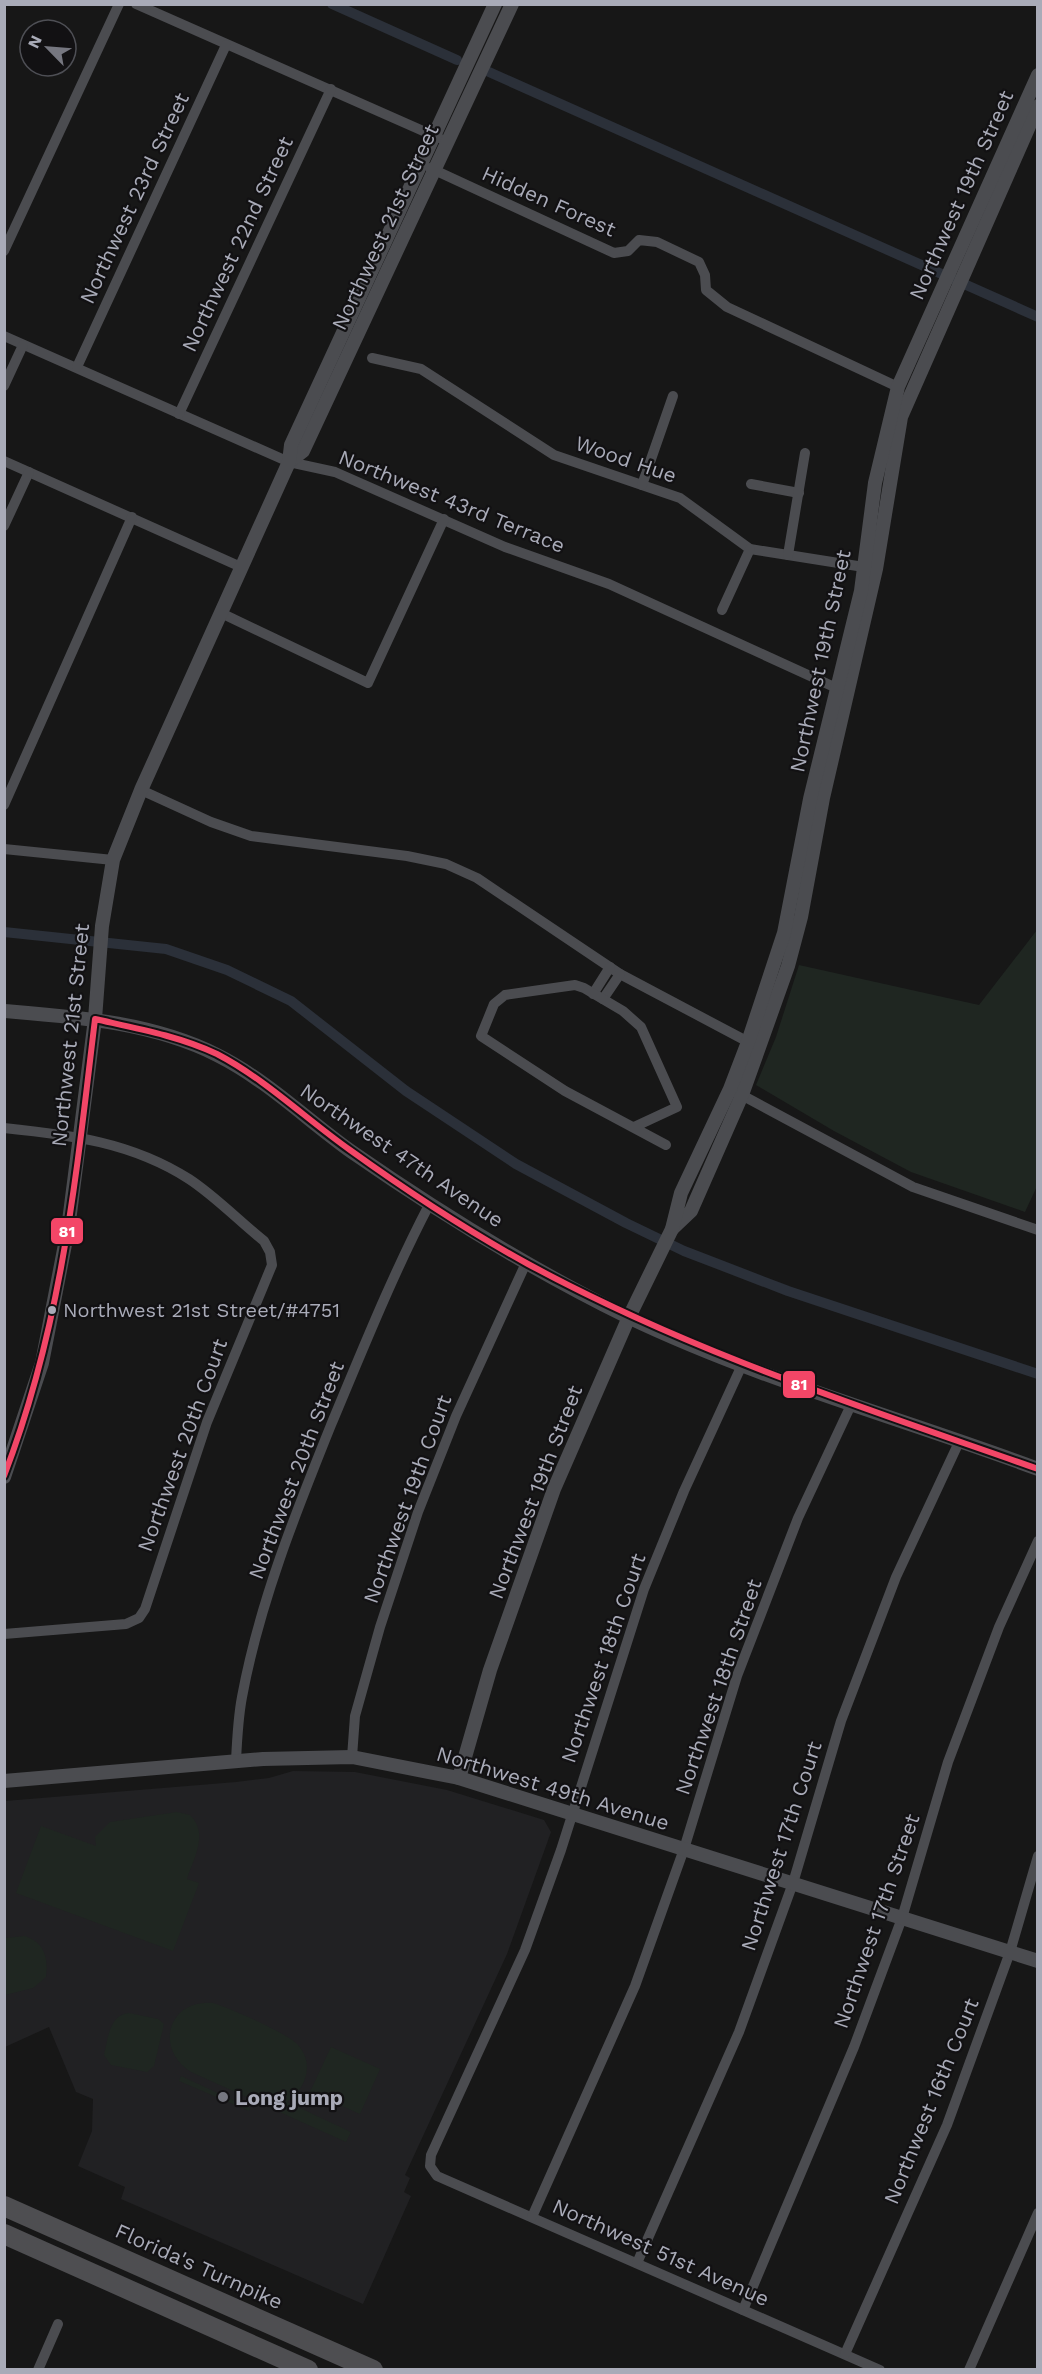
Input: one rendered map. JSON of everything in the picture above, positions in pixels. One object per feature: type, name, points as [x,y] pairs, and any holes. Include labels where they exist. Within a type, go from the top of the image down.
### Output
[{"type":"highway","name":"Florida's Turnpike","points":[[4,2206],[373,2370]]},
{"type":"highway","points":[[4,2234],[308,2370]]},
{"type":"street","points":[[4,251],[119,4]]},
{"type":"street","points":[[136,4],[448,142]]},
{"type":"street","name":"Northwest 21st Street","points":[[4,1477],[42,1363],[68,1229],[95,1019],[102,926],[112,860],[141,790],[289,462],[291,445],[495,4]]},
{"type":"street","name":"Northwest 21st Street","points":[[289,462],[303,451],[512,4]]},
{"type":"street","name":"Northwest 23rd Street","points":[[77,367],[226,45]]},
{"type":"street","name":"Northwest 19th Street","points":[[459,1778],[490,1670],[554,1489],[629,1317],[672,1229],[681,1193],[736,1092],[754,1044],[790,935],[810,799],[844,691],[901,417],[944,300],[1038,75]]},
{"type":"street","name":"Northwest 22nd Street","points":[[179,414],[331,89]]},
{"type":"street","name":"Northwest 19th Street","points":[[961,261],[1038,106]]},
{"type":"street","name":"Hidden Forest","points":[[421,164],[614,253],[628,251],[639,240],[657,242],[699,261],[705,275],[706,290],[727,307],[898,387]]},
{"type":"street","name":"Northwest 19th Street","points":[[870,568],[875,483],[898,387],[944,300]]},
{"type":"street","name":"Northwest 43rd Terrace","points":[[4,336],[289,462],[335,472],[505,547],[609,584],[844,691]]},
{"type":"street","points":[[4,386],[23,345]]},
{"type":"street","name":"Wood Hue","points":[[372,358],[421,369],[540,448],[680,498],[750,549],[870,568]]},
{"type":"street","points":[[642,485],[673,396]]},
{"type":"street","points":[[788,555],[805,453]]},
{"type":"street","points":[[4,461],[241,567]]},
{"type":"street","points":[[4,526],[29,472]]},
{"type":"street","points":[[751,484],[799,493]]},
{"type":"street","points":[[4,805],[132,517]]},
{"type":"street","points":[[221,613],[369,683],[444,519]]},
{"type":"street","points":[[722,610],[750,549]]},
{"type":"street","points":[[141,790],[212,822],[251,836],[407,856],[446,864],[477,878],[620,974],[754,1044]]},
{"type":"street","points":[[4,849],[112,860]]},
{"type":"street","points":[[598,996],[610,967]]},
{"type":"street","points":[[598,996],[620,974]]},
{"type":"street","points":[[634,1127],[676,1107],[641,1027],[623,1011],[575,985],[506,995],[494,1004],[481,1036],[565,1091],[666,1145]]},
{"type":"street","name":"Northwest 47th Avenue","points":[[4,1011],[95,1019],[156,1033],[216,1054],[256,1078],[349,1150],[429,1205],[526,1263],[629,1317],[742,1365],[1038,1469]]},
{"type":"street","points":[[736,1092],[913,1187],[1038,1230]]},
{"type":"street","points":[[4,1128],[81,1136]]},
{"type":"street","name":"Northwest 20th Court","points":[[4,1634],[126,1624],[139,1618],[145,1609],[207,1422],[272,1264],[270,1252],[264,1241],[190,1180],[149,1157],[81,1136]]},
{"type":"street","name":"Northwest 20th Street","points":[[236,1761],[241,1700],[248,1670],[287,1544],[309,1481],[371,1328],[429,1205]]},
{"type":"street","name":"Northwest 19th Court","points":[[352,1757],[355,1716],[380,1627],[418,1512],[456,1416],[526,1263]]},
{"type":"street","name":"Northwest 18th Court","points":[[430,2166],[431,2155],[525,1950],[645,1589],[684,1491],[742,1365]]},
{"type":"street","name":"Northwest 18th Street","points":[[532,2217],[635,1986],[684,1849],[737,1676],[798,1518],[851,1405]]},
{"type":"street","name":"Northwest 17th Court","points":[[637,2263],[739,2032],[793,1883],[842,1721],[896,1577],[960,1440]]},
{"type":"street","name":"Northwest 17th Street","points":[[743,2310],[854,2046],[902,1918],[948,1762],[999,1627],[1038,1541]]},
{"type":"street","name":"Northwest 49th Avenue","points":[[4,1781],[236,1761],[352,1757],[459,1778],[1038,1961]]},
{"type":"street","name":"Northwest 16th Court","points":[[845,2354],[947,2125],[1010,1952],[1038,1856]]},
{"type":"street","name":"Northwest 51st Avenue","points":[[430,2166],[437,2176],[880,2370]]},
{"type":"street","points":[[969,2370],[1038,2213]]},
{"type":"street","points":[[38,2370],[58,2324]]},
{"type":"shaded area","points":[[1037,930],[1038,1184],[1025,1212],[911,1172],[834,1131],[756,1085],[776,1037],[799,965],[979,1005]]},
{"type":"shaded area","points":[[293,1771],[355,1772],[447,1790],[544,1820],[551,1832],[507,1954],[405,2175],[410,2178],[404,2192],[411,2196],[363,2304],[121,2199],[125,2187],[78,2166],[92,2131],[93,2099],[76,2092],[49,2027],[5,2047],[5,1801],[236,1782],[269,1778]]},
{"type":"shaded area","points":[[177,1812],[190,1815],[199,1830],[198,1846],[187,1879],[199,1883],[173,1951],[16,1893],[41,1826],[96,1846],[95,1837],[110,1822]]},
{"type":"shaded area","points":[[25,1936],[37,1943],[44,1952],[46,1977],[33,1988],[5,1995],[5,1938]]},
{"type":"shaded area","points":[[213,2003],[256,2021],[296,2043],[306,2058],[306,2075],[299,2090],[287,2102],[351,2132],[346,2142],[191,2072],[179,2062],[172,2051],[171,2027],[185,2009],[198,2004]]},
{"type":"shaded area","points":[[129,2013],[158,2019],[164,2024],[154,2066],[147,2072],[111,2065],[104,2055],[113,2023],[117,2018]]},
{"type":"shaded area","points":[[331,2047],[380,2069],[360,2114],[310,2092]]},
{"type":"shaded area","name":"Long jump","points":[[181,2076],[250,2108],[249,2111],[179,2081]]},
{"type":"waterway","points":[[332,4],[457,60]]},
{"type":"waterway","points":[[489,72],[1038,317]]},
{"type":"waterway","points":[[4,932],[166,949],[227,970],[291,1001],[406,1091],[516,1164],[626,1223],[684,1251],[788,1291],[1038,1374]]},
{"type":"transit line","name":"81","points":[[4,1476],[24,1419],[53,1307],[73,1193],[95,1019],[172,1037],[217,1054],[235,1064],[269,1087],[350,1150],[437,1210],[528,1264],[590,1296],[652,1325],[778,1377],[1038,1469]]},
{"type":"place","name":"Northwest 21st Street/#4751","points":[[52,1310]]},
{"type":"place","name":"Long jump","points":[[223,2097]]}]
